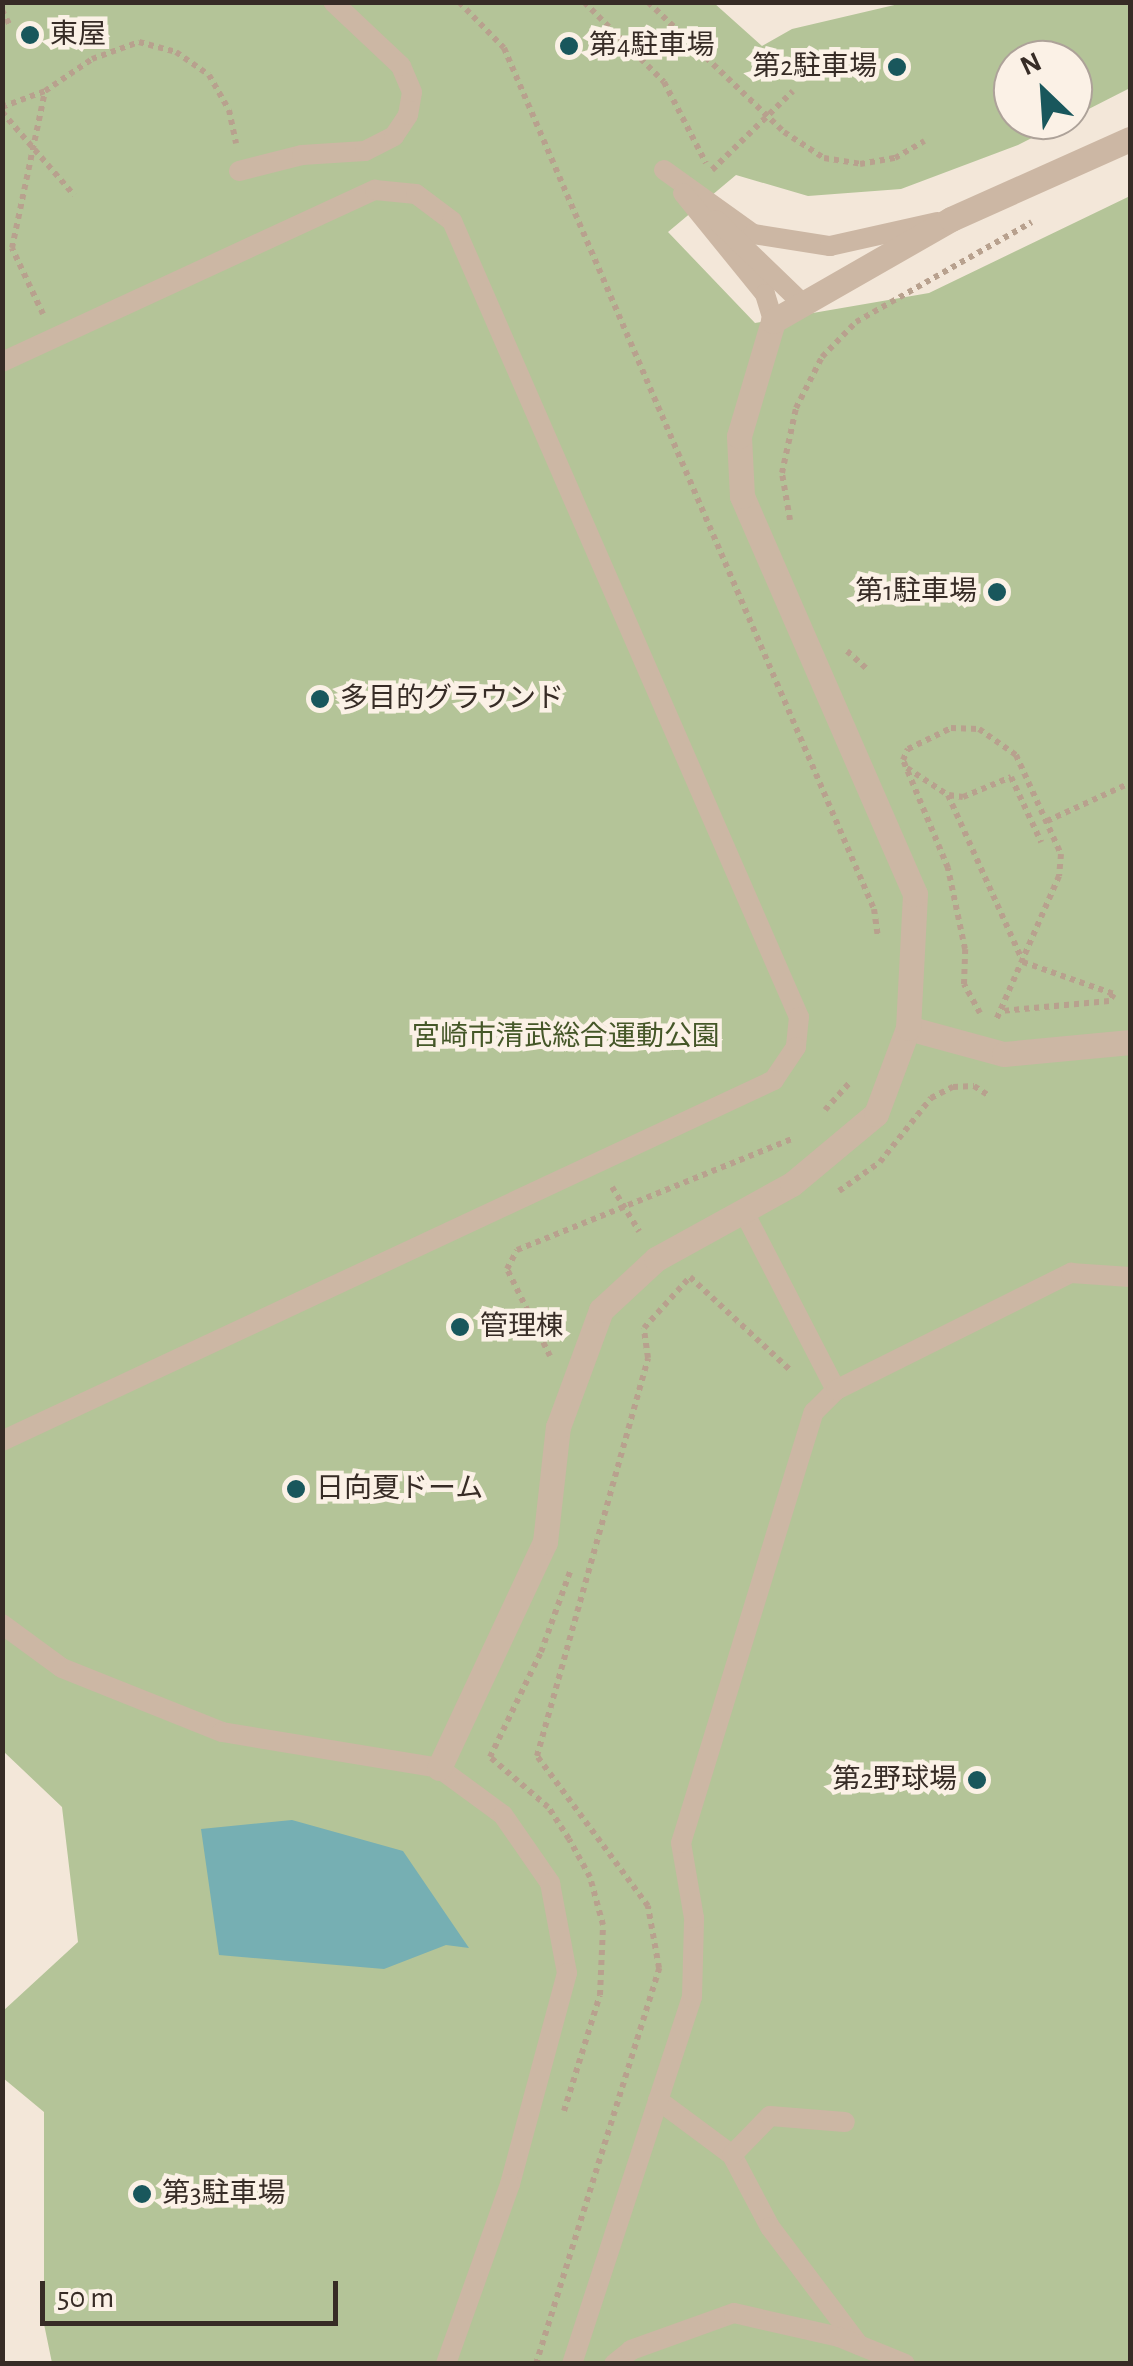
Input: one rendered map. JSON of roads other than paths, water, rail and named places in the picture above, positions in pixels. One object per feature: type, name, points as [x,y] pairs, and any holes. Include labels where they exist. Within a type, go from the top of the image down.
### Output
[{"type":"street","points":[[439,1768],[545,1542],[558,1427],[601,1310],[743,1210],[792,1184],[876,1114],[908,1028],[914,894],[742,496],[740,436],[773,320],[951,220],[1130,139]]},
{"type":"street","points":[[908,1028],[1004,1054],[1130,1042]]},
{"type":"lane","points":[[239,171],[302,154],[365,151],[394,136],[408,115],[412,92],[401,66],[333,2]]},
{"type":"lane","points":[[664,170],[753,234],[830,246],[951,220]]},
{"type":"lane","points":[[664,170],[802,304]]},
{"type":"lane","points":[[664,170],[764,294],[773,320]]},
{"type":"lane","points":[[2,362],[375,190],[416,194],[452,221],[799,1017],[796,1047],[774,1080],[2,1440]]},
{"type":"lane","points":[[743,1210],[836,1390]]},
{"type":"lane","points":[[572,2364],[692,1997],[694,1918],[681,1842],[814,1412],[836,1390],[1072,1273],[1130,1278]]},
{"type":"lane","points":[[2,1624],[62,1668],[222,1732],[439,1768],[503,1815],[550,1883],[567,1973],[510,2184],[446,2364]]},
{"type":"lane","points":[[658,2100],[732,2155],[770,2227],[859,2345]]},
{"type":"lane","points":[[732,2155],[770,2116],[846,2122]]},
{"type":"lane","points":[[614,2364],[631,2350],[734,2313],[859,2345],[905,2364]]},
{"type":"water","points":[[292,1820],[403,1851],[469,1948],[446,1945],[384,1969],[219,1955],[201,1829]]},
{"type":"place","name":"東屋","points":[[30,35]]},
{"type":"place","name":"第4駐車場","points":[[569,46]]},
{"type":"place","name":"第2駐車場","points":[[897,67]]},
{"type":"place","name":"第1駐車場","points":[[997,592]]},
{"type":"place","name":"多目的グラウンド","points":[[320,699]]},
{"type":"place","name":"管理棟","points":[[460,1327]]},
{"type":"place","name":"日向夏ドーム","points":[[296,1489]]},
{"type":"place","name":"第2野球場","points":[[977,1780]]},
{"type":"place","name":"第3駐車場","points":[[142,2194]]},
{"type":"park label","name":"宮崎市清武総合運動公園","points":[[566,1037]]}]
